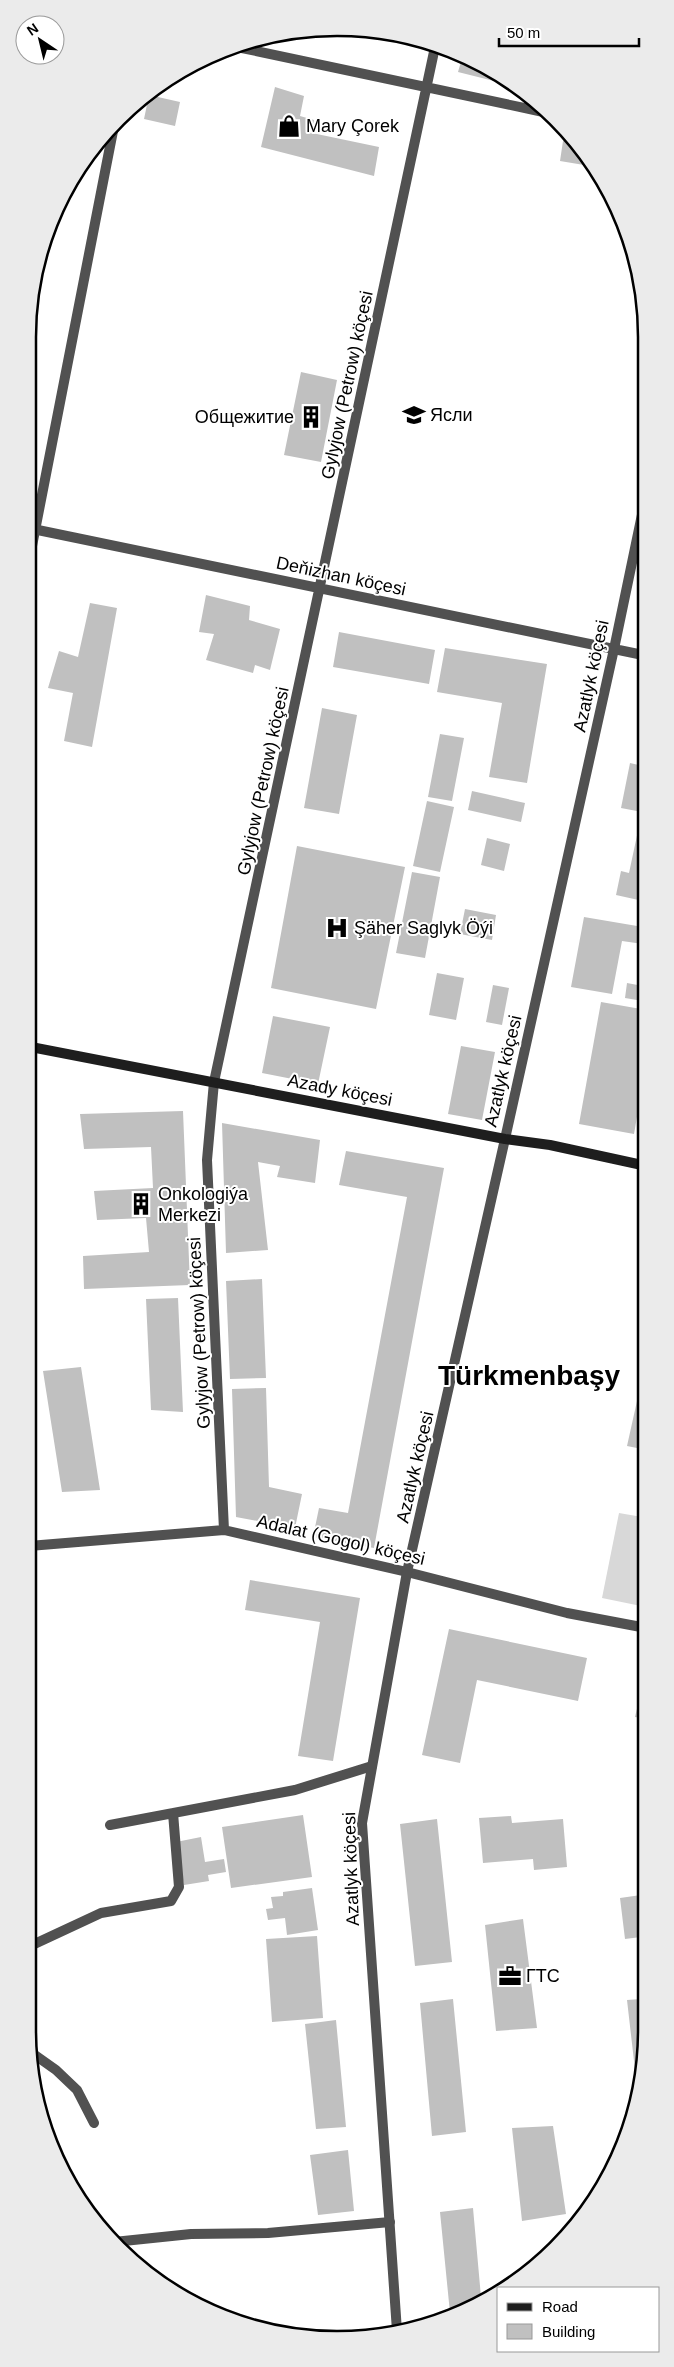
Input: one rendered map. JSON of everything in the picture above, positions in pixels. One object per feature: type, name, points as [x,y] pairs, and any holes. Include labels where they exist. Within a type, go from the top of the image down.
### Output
[{"type":"main road","name":"Azady köçesi","points":[[36,1048],[638,1164]]},
{"type":"street","points":[[248,49],[532,109]]},
{"type":"street","name":"Gylyjow (Petrow) köçesi","points":[[224,1530],[207,1160],[208,1125],[214,1082],[321,588],[433,52]]},
{"type":"street","points":[[36,519],[112,138]]},
{"type":"street","name":"Deňizhan köçesi","points":[[36,529],[638,654]]},
{"type":"street","name":"Azatlyk köçesi","points":[[397,2325],[362,1823],[407,1572],[505,1139],[638,534]]},
{"type":"street","name":"Adalat (Gogol) köçesi","points":[[36,1545],[224,1530],[407,1572],[567,1613],[638,1626]]},
{"type":"street","points":[[110,1825],[295,1790],[372,1766]]},
{"type":"street","points":[[36,1943],[101,1912],[170,1901],[179,1887],[173,1813]]},
{"type":"street","points":[[38,2057],[56,2070],[76,2090],[94,2122]]},
{"type":"street","points":[[122,2241],[191,2234],[268,2233],[390,2222]]},
{"type":"shaded area","points":[[619,1513],[638,1516],[638,1605],[602,1598]]},
{"type":"building","points":[[461,63],[494,81],[458,72]]},
{"type":"building","name":"Mary Çorek","points":[[275,87],[304,96],[300,116],[314,120],[312,133],[379,147],[374,176],[261,147]]},
{"type":"building","points":[[156,97],[180,102],[175,126],[144,119],[147,104]]},
{"type":"building","points":[[563,141],[565,141],[584,165],[560,161]]},
{"type":"building","name":"Общежитие","points":[[301,372],[337,380],[321,462],[284,455]]},
{"type":"building","points":[[206,595],[250,606],[249,620],[280,629],[270,670],[255,665],[253,673],[206,660],[214,634],[199,632]]},
{"type":"building","points":[[90,603],[117,608],[92,747],[64,741],[73,693],[48,688],[59,651],[78,657]]},
{"type":"building","points":[[339,632],[435,650],[429,684],[333,667]]},
{"type":"building","points":[[445,648],[547,664],[527,783],[489,777],[502,703],[437,692]]},
{"type":"building","points":[[322,708],[357,715],[339,814],[304,808]]},
{"type":"building","points":[[440,734],[464,738],[452,801],[428,797]]},
{"type":"building","points":[[630,763],[638,765],[638,811],[621,808]]},
{"type":"building","points":[[472,791],[525,803],[521,822],[468,810]]},
{"type":"building","points":[[427,801],[454,807],[440,872],[413,866]]},
{"type":"building","points":[[638,831],[638,900],[616,895],[621,871],[629,873]]},
{"type":"building","points":[[487,838],[510,844],[504,871],[481,865]]},
{"type":"building","name":"Şäher Saglyk Öýi","points":[[297,846],[405,867],[376,1009],[271,988]]},
{"type":"building","points":[[412,872],[440,877],[425,958],[396,953]]},
{"type":"building","points":[[465,909],[496,915],[492,940],[460,934]]},
{"type":"building","points":[[584,917],[638,926],[638,943],[622,941],[612,994],[571,987]]},
{"type":"building","points":[[437,973],[464,978],[456,1020],[429,1015]]},
{"type":"building","points":[[627,983],[638,985],[638,1000],[625,998]]},
{"type":"building","points":[[493,985],[509,988],[502,1025],[486,1022]]},
{"type":"building","points":[[601,1002],[638,1008],[638,1111],[634,1134],[579,1124]]},
{"type":"building","points":[[273,1016],[330,1027],[318,1084],[262,1073]]},
{"type":"building","points":[[461,1046],[495,1052],[482,1120],[448,1114]]},
{"type":"building","name":"Onkologiýa Merkezi","points":[[183,1111],[190,1285],[84,1289],[83,1256],[149,1252],[146,1218],[97,1220],[94,1191],[153,1188],[151,1147],[84,1149],[80,1114]]},
{"type":"building","points":[[222,1123],[320,1140],[315,1183],[277,1177],[280,1166],[258,1162],[268,1250],[226,1253]]},
{"type":"building","points":[[346,1151],[444,1168],[374,1548],[313,1537],[319,1508],[348,1513],[407,1197],[339,1185]]},
{"type":"building","points":[[262,1279],[266,1378],[230,1379],[226,1281]]},
{"type":"building","points":[[178,1298],[183,1412],[151,1410],[146,1299]]},
{"type":"building","points":[[81,1367],[100,1490],[62,1492],[43,1371]]},
{"type":"building","points":[[266,1388],[269,1487],[302,1494],[295,1528],[236,1517],[232,1389]]},
{"type":"building","points":[[638,1396],[638,1448],[627,1446]]},
{"type":"building","points":[[250,1580],[360,1598],[333,1761],[298,1756],[320,1622],[245,1610]]},
{"type":"building","points":[[449,1629],[587,1658],[578,1701],[477,1680],[460,1763],[422,1755]]},
{"type":"building","points":[[638,1704],[638,1718],[635,1717]]},
{"type":"building","points":[[303,1815],[312,1877],[231,1888],[222,1827]]},
{"type":"building","points":[[511,1816],[512,1823],[563,1819],[567,1867],[534,1870],[533,1859],[483,1863],[479,1818]]},
{"type":"building","points":[[437,1819],[452,1962],[415,1966],[400,1824]]},
{"type":"building","points":[[201,1837],[205,1862],[224,1859],[226,1872],[208,1875],[209,1881],[184,1885],[176,1842]]},
{"type":"building","points":[[312,1888],[318,1930],[287,1935],[285,1918],[268,1920],[266,1909],[273,1908],[271,1897],[283,1896],[283,1892]]},
{"type":"building","points":[[638,1895],[638,1937],[625,1939],[620,1898]]},
{"type":"building","name":"ГТС","points":[[523,1919],[537,2028],[496,2031],[485,1925]]},
{"type":"building","points":[[317,1936],[323,2018],[272,2022],[266,1939]]},
{"type":"building","points":[[453,1999],[466,2132],[432,2136],[420,2003]]},
{"type":"building","points":[[638,1999],[635,2069],[627,2000]]},
{"type":"building","points":[[336,2020],[346,2127],[316,2129],[305,2024]]},
{"type":"building","points":[[553,2126],[566,2214],[522,2221],[512,2128]]},
{"type":"building","points":[[348,2150],[354,2211],[318,2215],[310,2155]]},
{"type":"building","points":[[473,2208],[481,2294],[450,2309],[440,2212]]},
{"type":"place","name":"Mary Çorek","points":[[289,126]]},
{"type":"place","name":"Ясли","points":[[414,415]]},
{"type":"place","name":"Общежитие","points":[[311,417]]},
{"type":"place","name":"Şäher Saglyk Öýi","points":[[337,928]]},
{"type":"place","name":"Onkologiýa Merkezi","points":[[141,1204]]},
{"type":"place","name":"ГТС","points":[[510,1976]]},
{"type":"district","name":"Türkmenbaşy","points":[[529,1375]]}]
